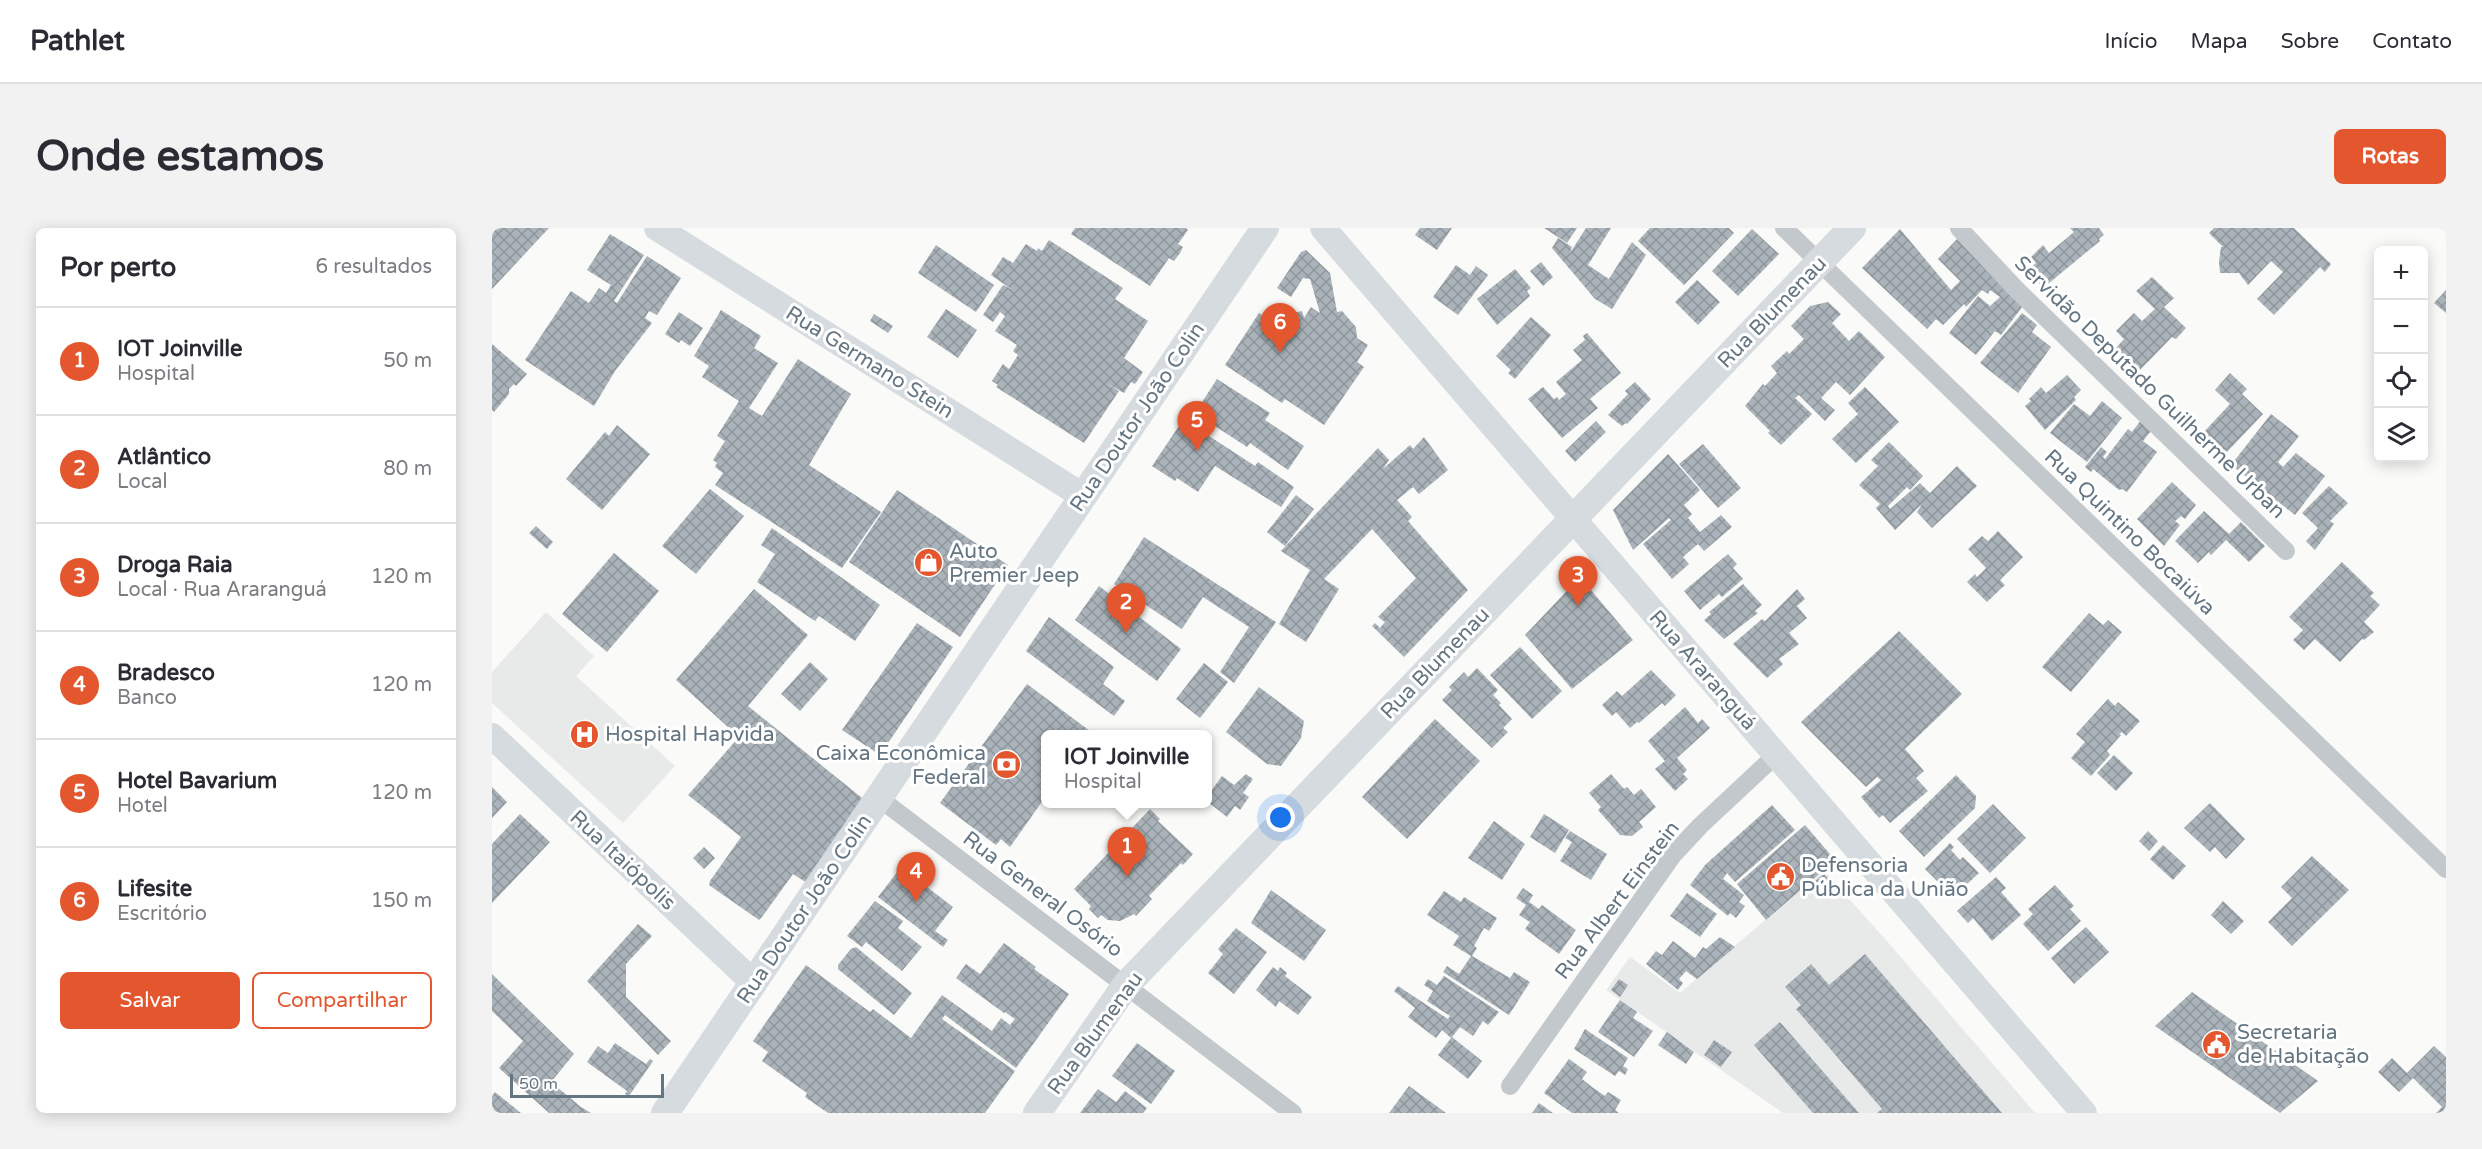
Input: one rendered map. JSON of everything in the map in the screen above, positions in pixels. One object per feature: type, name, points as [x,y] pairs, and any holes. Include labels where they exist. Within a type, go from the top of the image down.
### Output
[{"type":"main road","name":"Rua Doutor João Colin","points":[[665,1113],[1266,228]]},
{"type":"main road","name":"Rua Blumenau","points":[[1037,1113],[1126,986],[1852,228]]},
{"type":"street","name":"Rua Germano Stein","points":[[657,228],[1083,496]]},
{"type":"street","name":"Rua Araranguá","points":[[1323,228],[2084,1113]]},
{"type":"street","name":"Rua Quintino Bocaiúva","points":[[1784,228],[2446,869]]},
{"type":"street","name":"Servidão Deputado Guilherme Urban","points":[[1959,228],[2016,288],[2286,551]]},
{"type":"street","name":"Rua Itaiópolis","points":[[492,736],[753,983]]},
{"type":"street","name":"Rua Albert Einstein","points":[[1510,1086],[1673,855],[1700,826],[1776,755]]},
{"type":"street","name":"Rua General Osório","points":[[879,798],[1293,1113]]},
{"type":"shaded area","name":"Hospital Hapvida","points":[[546,612],[594,656],[576,676],[675,766],[623,823],[492,703],[492,672]]},
{"type":"shaded area","points":[[1823,870],[2035,1113],[1783,1113],[1606,990],[1630,957],[1680,993]]},
{"type":"building","points":[[492,228],[549,228],[492,289]]},
{"type":"building","points":[[1075,228],[1186,228],[1188,230],[1178,244],[1183,247],[1180,253],[1174,261],[1169,258],[1150,286],[1071,234]]},
{"type":"building","points":[[1420,228],[1452,228],[1437,250],[1415,235]]},
{"type":"building","points":[[1544,228],[1577,228],[1567,243]]},
{"type":"building","points":[[1586,228],[1611,228],[1588,265],[1609,279],[1632,242],[1646,255],[1612,309],[1595,299],[1552,248],[1558,238],[1572,247],[1570,253]]},
{"type":"building","points":[[1650,228],[1729,228],[1734,233],[1684,285],[1638,241]]},
{"type":"building","points":[[2070,228],[2099,228],[2104,235],[2099,239],[2100,241],[2043,288],[2028,270],[2036,263],[2031,257],[2043,245],[2049,253],[2074,232]]},
{"type":"building","points":[[2214,228],[2294,228],[2331,264],[2325,272],[2320,267],[2274,315],[2257,299],[2283,272],[2271,261],[2248,285],[2239,273],[2220,273],[2219,261],[2221,247],[2223,247],[2209,233]]},
{"type":"building","points":[[1752,229],[1779,254],[1738,296],[1712,271]]},
{"type":"building","points":[[1900,229],[1951,290],[1960,281],[1938,259],[1958,238],[2023,306],[2001,335],[1995,331],[1976,355],[1949,333],[1978,296],[1990,306],[2000,297],[1990,290],[1988,294],[1982,290],[1966,307],[1964,304],[1943,325],[1936,319],[1927,329],[1862,268]]},
{"type":"building","points":[[610,234],[644,255],[614,301],[617,303],[647,256],[681,278],[657,315],[649,311],[645,318],[652,323],[615,371],[594,406],[525,360],[571,291],[589,303],[599,288],[606,293],[611,285],[587,270]]},
{"type":"building","points":[[1049,240],[1123,288],[1115,299],[1148,321],[1124,358],[1143,372],[1135,384],[1131,382],[1124,393],[1106,383],[1119,391],[1084,443],[996,387],[998,385],[992,381],[1003,364],[1009,369],[1018,355],[1013,351],[1017,345],[995,331],[1005,316],[1000,312],[993,322],[983,315],[1003,285],[1011,289],[991,275],[1003,257],[1013,263],[1026,244],[1037,251],[1038,248],[1042,251]]},
{"type":"building","points":[[936,245],[994,285],[976,312],[918,273]]},
{"type":"building","points":[[1306,250],[1330,273],[1337,312],[1342,311],[1356,327],[1357,338],[1368,345],[1357,362],[1364,367],[1324,425],[1285,399],[1282,403],[1225,365],[1259,313],[1276,325],[1285,323],[1284,315],[1302,311],[1304,318],[1311,307],[1320,313],[1310,279],[1303,278],[1291,297],[1277,288],[1301,252]]},
{"type":"building","points":[[1541,262],[1553,277],[1543,286],[1530,271]]},
{"type":"building","points":[[1456,265],[1470,275],[1476,266],[1488,275],[1458,315],[1433,297]]},
{"type":"building","points":[[1515,269],[1531,288],[1527,291],[1530,296],[1497,325],[1477,299]]},
{"type":"building","points":[[2152,277],[2174,298],[2164,307],[2186,328],[2176,339],[2172,337],[2138,372],[2115,349],[2124,339],[2116,331],[2134,313],[2142,321],[2155,309],[2136,291]]},
{"type":"building","points":[[1697,280],[1720,302],[1698,325],[1675,302]]},
{"type":"building","points":[[2446,290],[2446,313],[2434,303]]},
{"type":"building","points":[[1828,302],[1841,314],[1832,323],[1849,341],[1859,331],[1885,357],[1850,395],[1836,382],[1821,398],[1835,410],[1825,421],[1799,395],[1795,398],[1812,414],[1781,445],[1745,406],[1763,384],[1765,386],[1777,373],[1771,366],[1787,351],[1789,354],[1804,339],[1791,326],[1810,306]]},
{"type":"building","points":[[946,309],[977,330],[958,358],[927,337]]},
{"type":"building","points":[[721,310],[761,336],[754,348],[778,363],[749,408],[762,416],[798,359],[851,394],[809,465],[881,512],[842,568],[715,485],[723,473],[715,467],[717,463],[713,460],[725,441],[717,436],[739,401],[702,377],[709,366],[694,356]]},
{"type":"building","points":[[679,312],[703,328],[690,346],[681,340],[679,343],[665,334]]},
{"type":"building","points":[[2022,313],[2037,325],[2032,332],[2051,347],[2018,393],[1980,363]]},
{"type":"building","points":[[874,314],[893,326],[888,333],[870,321]]},
{"type":"building","points":[[1531,317],[1551,335],[1515,379],[1508,373],[1511,370],[1496,356]]},
{"type":"building","points":[[1587,333],[1621,373],[1590,399],[1598,408],[1562,438],[1528,399],[1543,387],[1554,399],[1557,397],[1559,400],[1566,394],[1556,382],[1582,360],[1573,350],[1585,340],[1583,336]]},
{"type":"building","points":[[492,344],[527,374],[516,386],[514,384],[509,389],[509,394],[494,412],[492,410]]},
{"type":"building","points":[[2230,373],[2247,389],[2242,394],[2263,414],[2225,454],[2203,433],[2230,404],[2215,390]]},
{"type":"building","points":[[2067,375],[2081,390],[2074,397],[2076,400],[2045,430],[2025,406],[2041,387],[2046,393]]},
{"type":"building","points":[[1217,379],[1270,413],[1265,420],[1304,446],[1288,470],[1250,443],[1247,447],[1195,413]]},
{"type":"building","points":[[1635,382],[1651,399],[1627,424],[1622,426],[1608,415],[1628,394],[1625,391]]},
{"type":"building","points":[[1865,387],[1899,422],[1856,463],[1832,439],[1858,414],[1848,403]]},
{"type":"building","points":[[2102,401],[2122,418],[2087,462],[2050,433],[2074,404],[2090,416]]},
{"type":"building","points":[[1187,414],[1210,430],[1206,434],[1255,466],[1258,462],[1294,487],[1281,507],[1215,466],[1198,492],[1177,478],[1175,481],[1152,466]]},
{"type":"building","points":[[2271,414],[2299,436],[2278,462],[2283,467],[2296,453],[2325,476],[2295,515],[2231,465]]},
{"type":"building","points":[[2141,420],[2151,431],[2143,441],[2157,452],[2127,492],[2119,490],[2093,469],[2091,472],[2085,467],[2101,447],[2107,452],[2103,457],[2105,459],[2128,429],[2132,432]]},
{"type":"building","points":[[1596,421],[1606,432],[1575,462],[1565,451]]},
{"type":"building","points":[[617,425],[650,454],[602,510],[566,479],[605,432],[609,436]]},
{"type":"building","points":[[1424,437],[1448,470],[1419,494],[1413,487],[1397,500],[1412,517],[1408,521],[1468,590],[1404,657],[1372,626],[1375,623],[1380,628],[1385,622],[1378,617],[1416,578],[1372,529],[1324,579],[1339,589],[1306,642],[1279,624],[1310,570],[1281,551],[1378,448],[1389,460],[1383,469],[1410,445],[1413,449]]},
{"type":"building","points":[[1889,442],[1923,476],[1910,490],[1907,487],[1888,506],[1890,509],[1920,483],[1930,493],[1957,466],[1977,486],[1932,528],[1917,512],[1922,504],[1895,530],[1876,508],[1880,504],[1859,485],[1878,466],[1871,460]]},
{"type":"building","points":[[1703,444],[1741,488],[1718,508],[1679,464]]},
{"type":"building","points":[[1668,454],[1700,490],[1684,505],[1692,514],[1688,518],[1700,532],[1721,515],[1732,527],[1704,551],[1698,544],[1683,557],[1689,564],[1672,579],[1643,544],[1671,520],[1669,518],[1633,550],[1613,510]]},
{"type":"building","points":[[2172,482],[2196,505],[2185,519],[2181,516],[2175,521],[2180,525],[2164,546],[2137,519]]},
{"type":"building","points":[[2329,486],[2348,503],[2330,521],[2334,524],[2315,550],[2306,541],[2318,528],[2302,513]]},
{"type":"building","points":[[710,489],[744,516],[696,574],[662,546]]},
{"type":"building","name":"Auto Premier Jeep","points":[[897,490],[1008,565],[960,637],[849,562]]},
{"type":"building","points":[[1296,495],[1314,509],[1285,546],[1267,532]]},
{"type":"building","points":[[2204,511],[2229,534],[2241,522],[2265,546],[2249,562],[2226,540],[2211,555],[2209,552],[2198,563],[2175,541]]},
{"type":"building","points":[[536,526],[553,542],[547,549],[529,533]]},
{"type":"building","points":[[772,528],[880,605],[855,641],[819,616],[815,621],[757,582],[775,554],[761,545]]},
{"type":"building","points":[[1998,531],[2023,557],[2000,580],[2005,585],[1987,602],[1967,582],[1975,574],[1977,577],[1986,568],[1968,549],[1982,536],[1988,541]]},
{"type":"building","points":[[1144,537],[1276,622],[1234,683],[1220,672],[1249,627],[1203,597],[1182,629],[1114,584]]},
{"type":"building","points":[[614,553],[659,591],[607,652],[562,614]]},
{"type":"building","points":[[1728,554],[1737,564],[1733,568],[1743,579],[1722,597],[1719,594],[1700,610],[1684,591]]},
{"type":"building","points":[[2342,562],[2374,593],[2370,596],[2380,605],[2364,622],[2374,632],[2364,640],[2362,639],[2340,662],[2315,639],[2304,650],[2293,640],[2303,630],[2289,617]]},
{"type":"building","points":[[1580,577],[1633,640],[1572,689],[1525,635]]},
{"type":"building","points":[[1743,584],[1762,605],[1755,611],[1758,613],[1724,639],[1704,620],[1711,614],[1709,612]]},
{"type":"building","points":[[1099,586],[1181,649],[1157,681],[1075,620]]},
{"type":"building","points":[[754,589],[808,635],[748,706],[867,802],[810,885],[793,874],[759,920],[709,885],[741,837],[688,795],[739,737],[676,680]]},
{"type":"building","points":[[1797,589],[1805,599],[1797,606],[1807,618],[1789,633],[1799,644],[1779,659],[1783,664],[1767,678],[1733,644],[1762,619],[1765,621]]},
{"type":"building","points":[[2089,613],[2103,625],[2108,620],[2122,632],[2071,692],[2042,667]]},
{"type":"building","points":[[1049,617],[1114,667],[1103,684],[1125,701],[1114,716],[1026,651]]},
{"type":"building","points":[[917,623],[953,647],[880,755],[842,730]]},
{"type":"building","points":[[1899,631],[1962,694],[1905,749],[1924,771],[1916,778],[1928,791],[1890,823],[1883,815],[1879,818],[1861,797],[1881,780],[1877,777],[1866,787],[1801,722]]},
{"type":"building","points":[[1520,647],[1562,691],[1532,719],[1490,675]]},
{"type":"building","points":[[810,662],[828,679],[800,711],[781,694]]},
{"type":"building","points":[[1204,663],[1228,682],[1200,718],[1176,699]]},
{"type":"building","points":[[1477,668],[1498,690],[1493,695],[1512,719],[1503,728],[1508,732],[1492,748],[1442,700],[1452,690],[1449,687],[1464,672],[1468,677]]},
{"type":"building","points":[[1651,670],[1676,695],[1665,706],[1662,703],[1630,728],[1616,712],[1612,716],[1602,705],[1617,691],[1622,696]]},
{"type":"building","name":"Caixa Econômica Federal","points":[[1027,684],[1089,730],[1041,730],[1041,803],[1010,847],[1001,839],[996,845],[940,803]]},
{"type":"building","points":[[1259,687],[1304,721],[1301,738],[1281,766],[1267,764],[1226,732]]},
{"type":"building","points":[[2108,699],[2115,706],[2118,702],[2140,721],[2126,736],[2122,732],[2119,734],[2121,735],[2107,751],[2110,755],[2091,776],[2071,758],[2085,742],[2076,734]]},
{"type":"building","points":[[1685,707],[1698,723],[1702,719],[1710,728],[1677,758],[1687,770],[1683,774],[1688,779],[1675,791],[1655,769],[1665,761],[1648,741]]},
{"type":"building","points":[[1435,719],[1480,761],[1407,839],[1362,797]]},
{"type":"building","points":[[2114,755],[2133,773],[2116,791],[2097,773]]},
{"type":"building","points":[[1246,774],[1253,779],[1243,793],[1249,797],[1240,810],[1235,806],[1227,817],[1212,805],[1212,790],[1222,776],[1234,785]]},
{"type":"building","points":[[1611,774],[1624,789],[1627,787],[1634,795],[1641,789],[1656,807],[1639,822],[1643,827],[1632,836],[1620,835],[1598,810],[1601,807],[1589,793]]},
{"type":"building","points":[[1956,775],[1976,796],[1975,808],[1924,857],[1899,831]]},
{"type":"building","points":[[492,787],[507,802],[492,818]]},
{"type":"building","points":[[2210,803],[2245,839],[2226,859],[2215,847],[2210,852],[2184,828]]},
{"type":"building","points":[[1993,804],[2026,838],[1990,873],[1957,839]]},
{"type":"building","points":[[1772,805],[1795,830],[1735,882],[1727,873],[1723,879],[1744,895],[1739,902],[1745,906],[1736,918],[1730,913],[1728,916],[1690,885],[1705,865]]},
{"type":"building","points":[[1150,809],[1160,819],[1158,821],[1193,854],[1149,896],[1152,899],[1136,916],[1134,914],[1120,921],[1108,920],[1101,915],[1098,918],[1089,909],[1091,906],[1074,889]]},
{"type":"building","points":[[520,814],[550,842],[492,903],[492,844]]},
{"type":"building","points":[[1544,814],[1569,830],[1555,853],[1530,837]]},
{"type":"building","points":[[1494,821],[1525,844],[1502,880],[1468,858]]},
{"type":"building","name":"Defensoria Pública da União","points":[[1805,825],[1835,860],[1766,920],[1737,884]]},
{"type":"building","points":[[1570,831],[1607,854],[1591,880],[1560,861],[1572,842],[1565,838]]},
{"type":"building","points":[[2148,831],[2158,841],[2149,851],[2139,841]]},
{"type":"building","points":[[1950,843],[1954,847],[1951,850],[1960,860],[1963,857],[1979,873],[1953,897],[1925,869]]},
{"type":"building","points":[[2163,845],[2186,866],[2173,880],[2150,859]]},
{"type":"building","points":[[704,847],[715,858],[704,869],[693,858]]},
{"type":"building","points":[[2312,856],[2349,890],[2292,946],[2268,922],[2292,898],[2281,887]]},
{"type":"building","points":[[901,867],[953,907],[935,931],[948,940],[943,947],[878,897]]},
{"type":"building","points":[[1824,874],[1833,884],[1824,891],[1815,881]]},
{"type":"building","points":[[1996,877],[2006,888],[2001,892],[2021,915],[1992,941],[1973,918],[1968,923],[1957,911]]},
{"type":"building","points":[[2055,885],[2074,906],[2070,909],[2081,921],[2048,951],[2023,924],[2033,914],[2028,909]]},
{"type":"building","points":[[1523,888],[1533,895],[1529,902],[1539,909],[1542,905],[1576,930],[1559,954],[1525,929],[1530,922],[1519,915],[1526,905],[1516,898]]},
{"type":"building","points":[[1271,890],[1326,930],[1304,961],[1251,923]]},
{"type":"building","points":[[1444,891],[1461,902],[1464,897],[1497,918],[1489,931],[1484,928],[1474,946],[1477,948],[1472,956],[1510,978],[1514,972],[1530,982],[1509,1015],[1443,972],[1447,966],[1459,974],[1471,956],[1453,945],[1459,936],[1427,915]]},
{"type":"building","points":[[1687,893],[1717,914],[1700,937],[1670,916]]},
{"type":"building","points":[[875,901],[903,921],[898,928],[922,947],[902,971],[866,942],[862,947],[847,936]]},
{"type":"building","points":[[2223,901],[2244,921],[2231,934],[2211,915]]},
{"type":"building","points":[[638,924],[652,936],[626,964],[626,997],[671,1041],[658,1055],[587,981]]},
{"type":"building","points":[[2086,927],[2109,952],[2074,984],[2051,958]]},
{"type":"building","points":[[1236,928],[1267,952],[1234,994],[1208,973],[1223,954],[1218,949]]},
{"type":"building","points":[[1720,937],[1735,947],[1697,979],[1686,971],[1679,979],[1683,983],[1678,990],[1646,964],[1656,951],[1662,955],[1673,941],[1695,958],[1703,947],[1706,949]]},
{"type":"building","points":[[1004,943],[1036,967],[1034,969],[1069,994],[1016,1068],[945,1015],[942,1019],[1015,1071],[985,1113],[828,1113],[805,1097],[807,1093],[762,1061],[768,1052],[753,1041],[806,965],[870,1012],[873,1009],[911,1038],[942,995],[992,1031],[1001,1018],[1010,1025],[1015,1019],[956,978],[966,964],[980,974]]},
{"type":"building","points":[[856,947],[912,993],[894,1015],[838,969],[838,965],[851,949]]},
{"type":"building","points":[[1865,954],[2002,1113],[1877,1113],[1882,1109],[1796,1009],[1801,1005],[1785,987],[1811,964],[1829,985]]},
{"type":"building","points":[[1273,967],[1278,971],[1280,967],[1287,973],[1285,976],[1312,997],[1298,1015],[1279,1001],[1276,1007],[1256,990]]},
{"type":"building","points":[[492,974],[574,1054],[551,1082],[591,1113],[549,1113],[499,1068],[523,1041],[492,1011]]},
{"type":"building","points":[[1444,976],[1499,1012],[1488,1025],[1483,1021],[1473,1036],[1460,1027],[1452,1037],[1482,1061],[1468,1079],[1438,1055],[1451,1038],[1442,1030],[1436,1038],[1408,1017],[1415,1008],[1394,991],[1398,986],[1448,1019],[1450,1016],[1427,1001],[1433,991],[1424,985],[1428,979],[1437,985]]},
{"type":"building","points":[[1619,979],[1628,985],[1620,997],[1611,990]]},
{"type":"building","points":[[2192,992],[2318,1081],[2280,1113],[2155,1026]]},
{"type":"building","points":[[1620,1000],[1637,1012],[1633,1018],[1653,1031],[1634,1057],[1598,1032]]},
{"type":"building","points":[[1780,1022],[1859,1113],[1813,1113],[1754,1045]]},
{"type":"building","points":[[1585,1029],[1628,1058],[1623,1066],[1628,1069],[1625,1075],[1619,1071],[1615,1076],[1574,1049]]},
{"type":"building","points":[[1667,1032],[1694,1052],[1686,1064],[1658,1045]]},
{"type":"building","points":[[1714,1040],[1732,1052],[1721,1067],[1704,1055]]},
{"type":"building","points":[[615,1043],[646,1064],[650,1059],[653,1061],[629,1096],[625,1094],[627,1091],[587,1062],[598,1046],[608,1053]]},
{"type":"building","points":[[1137,1043],[1175,1071],[1151,1104],[1112,1076]]},
{"type":"building","points":[[2434,1046],[2446,1057],[2446,1113],[2436,1113],[2442,1107],[2413,1078],[2399,1092],[2378,1072],[2392,1058],[2407,1073]]},
{"type":"building","points":[[1569,1059],[1587,1072],[1582,1079],[1592,1087],[1605,1096],[1608,1092],[1621,1100],[1615,1110],[1619,1113],[1572,1113],[1544,1093]]},
{"type":"building","points":[[1409,1086],[1446,1113],[1389,1113]]},
{"type":"building","points":[[1098,1089],[1116,1102],[1125,1091],[1147,1108],[1143,1113],[1080,1113]]},
{"type":"building","points":[[495,1092],[521,1113],[492,1113],[492,1096]]},
{"type":"building","points":[[1539,1103],[1553,1113],[1532,1113]]},
{"type":"place","name":"Lifesite","points":[[1280,353]]},
{"type":"place","name":"Hotel Bavarium","points":[[1197,451]]},
{"type":"place","name":"Auto Premier Jeep","points":[[928,563]]},
{"type":"place","name":"Droga Raia","points":[[1578,606]]},
{"type":"place","name":"Atlântico","points":[[1126,633]]},
{"type":"place","name":"Hospital Hapvida","points":[[584,734]]},
{"type":"place","name":"Caixa Econômica Federal","points":[[1007,765]]},
{"type":"place","name":"IOT Joinville","points":[[1127,877]]},
{"type":"place","name":"Defensoria Pública da União","points":[[1780,877]]},
{"type":"place","name":"Bradesco","points":[[916,902]]},
{"type":"place","name":"Secretaria de Habitação","points":[[2216,1044]]}]
